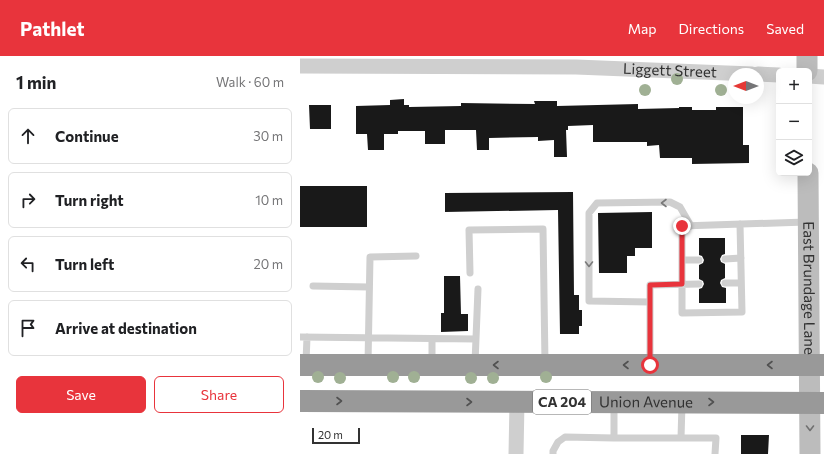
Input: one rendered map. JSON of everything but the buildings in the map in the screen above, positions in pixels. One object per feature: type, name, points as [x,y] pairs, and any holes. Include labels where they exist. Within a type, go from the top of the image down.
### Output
[{"type":"highway","points":[[303,365],[817,365]]},
{"type":"highway","name":"Union Avenue","points":[[300,401],[817,402]]},
{"type":"main road","points":[[807,56],[807,68]]},
{"type":"main road","name":"East Brundage Lane","points":[[808,176],[808,222],[817,365],[817,402],[810,454]]},
{"type":"street","name":"Liggett Street","points":[[300,66],[344,61],[576,61],[728,72]]},
{"type":"street","points":[[764,74],[776,75]]},
{"type":"street","points":[[812,76],[824,77]]},
{"type":"street","points":[[516,454],[517,402]]},
{"type":"lane","points":[[650,302],[589,301],[589,213],[597,204],[670,202],[680,207],[691,226]]},
{"type":"lane","points":[[740,224],[742,312],[682,313],[682,226],[691,226],[740,224],[808,222]]},
{"type":"lane","points":[[470,273],[469,230],[544,229],[544,365]]},
{"type":"lane","points":[[368,365],[370,257],[416,256]]},
{"type":"lane","points":[[725,259],[741,258]]},
{"type":"lane","points":[[682,260],[699,260]]},
{"type":"lane","points":[[725,283],[741,283]]},
{"type":"lane","points":[[650,365],[650,285],[699,284]]},
{"type":"lane","points":[[313,286],[369,287]]},
{"type":"lane","points":[[475,365],[478,289]]},
{"type":"lane","points":[[303,365],[304,337],[476,339]]},
{"type":"lane","points":[[432,339],[432,365]]},
{"type":"lane","points":[[614,402],[614,438]]},
{"type":"lane","points":[[681,438],[682,402]]},
{"type":"lane","points":[[553,454],[558,442],[565,437],[716,438],[715,454]]},
{"type":"route","points":[[650,365],[650,285],[682,284],[682,226]]}]
